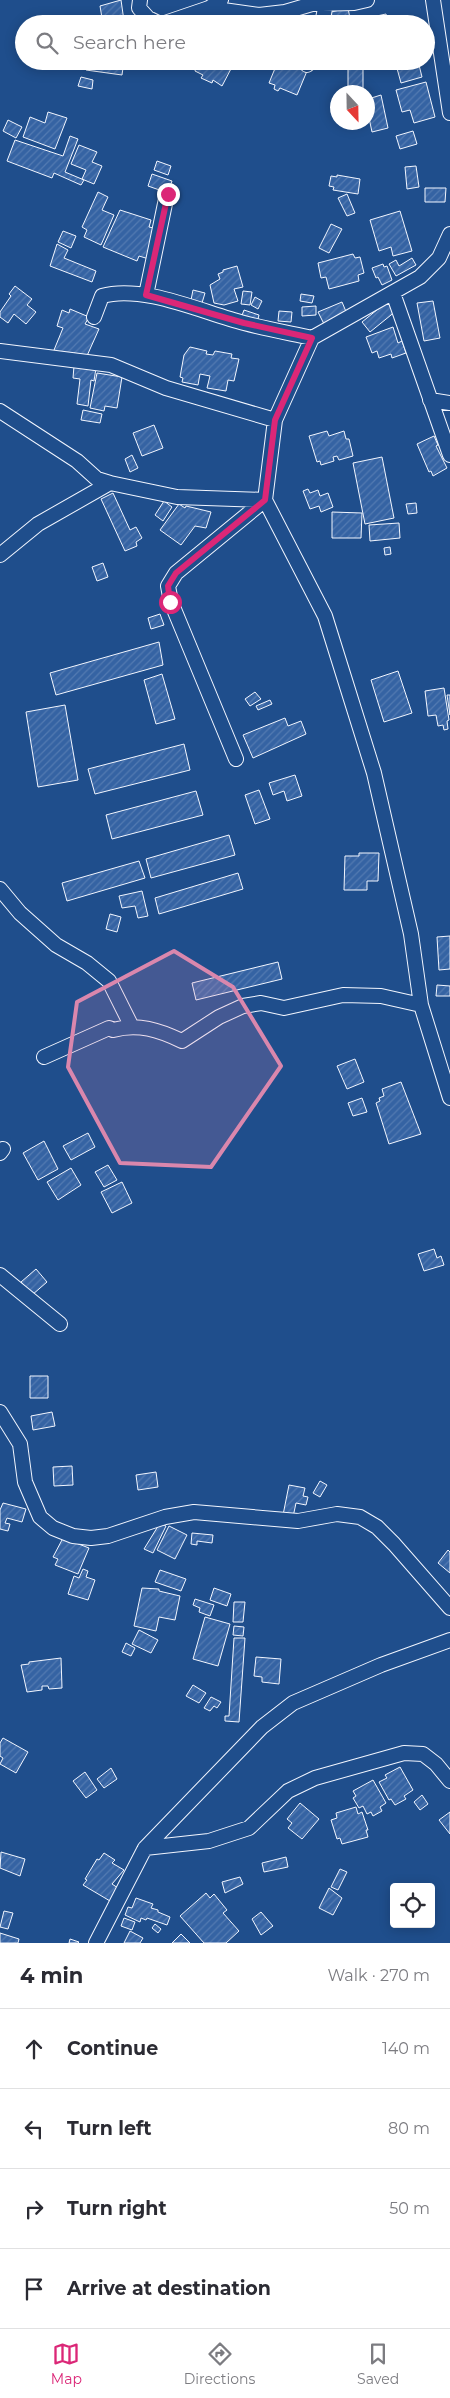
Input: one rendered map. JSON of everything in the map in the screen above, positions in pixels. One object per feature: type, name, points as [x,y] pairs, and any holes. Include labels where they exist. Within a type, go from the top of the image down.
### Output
[{"type":"street","points":[[140,0],[139,8],[145,15]]},
{"type":"street","points":[[188,15],[209,8],[221,0]]},
{"type":"street","points":[[209,8],[259,15],[285,12],[317,2],[354,3],[367,0]]},
{"type":"street","points":[[433,0],[450,113]]},
{"type":"street","points":[[317,2],[320,15]]},
{"type":"street","points":[[146,295],[168,194]]},
{"type":"street","points":[[450,234],[439,258],[420,277],[312,338],[275,420],[265,500],[325,616],[374,773],[411,934],[421,1005],[450,1098]]},
{"type":"street","points":[[94,317],[102,296],[112,293],[146,295],[244,323],[312,338]]},
{"type":"street","points":[[393,293],[450,454]]},
{"type":"street","points":[[0,351],[111,365],[166,388],[275,420]]},
{"type":"street","points":[[430,400],[450,403]]},
{"type":"street","points":[[0,411],[77,461],[98,479],[176,497],[265,500]]},
{"type":"street","points":[[0,555],[38,524],[110,483]]},
{"type":"street","points":[[236,759],[170,602],[168,586],[176,573],[265,500]]},
{"type":"street","points":[[0,889],[20,913],[56,945],[87,962],[109,981],[131,1025]]},
{"type":"street","points":[[44,1057],[109,1028],[113,1030],[131,1025],[167,1034],[182,1041],[219,1017],[243,1006],[261,1003],[284,1008],[343,995],[381,996],[421,1005]]},
{"type":"street","points":[[0,1275],[60,1324]]},
{"type":"street","points":[[0,1412],[20,1444],[25,1482],[40,1517],[53,1528],[73,1536],[91,1538],[108,1536],[165,1517],[194,1512],[298,1521],[337,1514],[360,1517],[377,1527],[394,1544],[450,1608]]},
{"type":"street","points":[[96,1943],[145,1848],[262,1727],[293,1703],[381,1665],[450,1640]]},
{"type":"street","points":[[145,1848],[209,1841],[249,1828],[288,1791],[315,1778],[404,1753],[423,1754],[436,1764],[450,1781]]},
{"type":"highlighted area","points":[[174,951],[233,987],[281,1066],[211,1167],[120,1163],[68,1067],[77,1002]]},
{"type":"building","points":[[121,0],[123,15],[102,15],[100,6]]},
{"type":"building","points":[[348,8],[349,15],[332,15],[331,12]]},
{"type":"building","points":[[86,70],[123,70],[122,75]]},
{"type":"building","points":[[230,70],[222,86],[213,80],[212,83],[201,78],[203,75],[195,71]]},
{"type":"building","points":[[274,70],[307,71],[297,95],[280,88],[278,91],[274,89],[275,85],[269,83]]},
{"type":"building","points":[[348,70],[363,70],[363,85],[348,85]]},
{"type":"building","points":[[397,70],[420,70],[422,77],[401,83]]},
{"type":"building","points":[[81,77],[93,80],[92,89],[78,86]]},
{"type":"building","points":[[426,82],[435,117],[414,123],[410,110],[402,112],[396,90]]},
{"type":"building","points":[[381,95],[388,128],[372,132],[372,130],[375,130],[375,97]]},
{"type":"building","points":[[48,112],[67,118],[55,149],[23,137],[30,117],[45,123]]},
{"type":"building","points":[[8,120],[22,127],[16,138],[3,131]]},
{"type":"building","points":[[413,131],[417,144],[400,149],[396,136]]},
{"type":"building","points":[[70,136],[78,139],[65,172],[84,180],[81,185],[54,173],[52,178],[7,161],[15,140],[63,156]]},
{"type":"building","points":[[79,145],[97,152],[92,162],[102,166],[94,184],[82,179],[86,170],[71,164]]},
{"type":"building","points":[[157,161],[171,166],[168,175],[154,170]]},
{"type":"building","points":[[416,166],[419,187],[407,189],[405,167]]},
{"type":"building","points":[[152,174],[172,181],[168,193],[148,186]]},
{"type":"building","points":[[337,175],[360,179],[358,194],[333,190],[334,187],[329,186],[331,176],[337,177]]},
{"type":"building","points":[[425,188],[446,188],[445,202],[425,202]]},
{"type":"building","points":[[98,192],[108,197],[102,210],[114,215],[101,245],[84,237],[87,230],[82,227]]},
{"type":"building","points":[[347,194],[355,213],[347,216],[338,198]]},
{"type":"building","points":[[120,210],[151,220],[149,227],[158,229],[149,259],[139,256],[137,261],[103,247]]},
{"type":"building","points":[[400,211],[412,251],[393,256],[391,247],[379,251],[370,220]]},
{"type":"building","points":[[331,224],[342,229],[329,253],[319,248]]},
{"type":"building","points":[[63,231],[76,236],[71,248],[58,242]]},
{"type":"building","points":[[57,244],[68,250],[64,258],[96,271],[92,282],[50,266]]},
{"type":"building","points":[[353,254],[355,258],[360,257],[364,273],[358,275],[359,281],[329,289],[326,277],[321,278],[318,263]]},
{"type":"building","points":[[412,258],[416,265],[396,276],[389,264],[396,260],[399,266]]},
{"type":"building","points":[[383,264],[384,267],[387,266],[392,280],[382,285],[378,277],[376,278],[372,268]]},
{"type":"building","points":[[237,266],[243,287],[234,289],[238,301],[224,305],[214,303],[210,285],[220,279],[218,274],[223,272],[223,270]]},
{"type":"building","points":[[15,286],[32,299],[27,305],[36,312],[26,324],[14,314],[8,323],[0,317],[0,312],[11,296],[9,294]]},
{"type":"building","points":[[193,290],[205,293],[202,303],[191,300]]},
{"type":"building","points":[[243,291],[252,292],[250,305],[241,304]]},
{"type":"building","points":[[301,294],[314,296],[312,303],[300,301]]},
{"type":"building","points":[[255,297],[262,301],[258,309],[251,305]]},
{"type":"building","points":[[388,301],[396,311],[370,332],[362,322]]},
{"type":"building","points":[[433,301],[440,338],[424,341],[417,303]]},
{"type":"building","points":[[342,302],[347,314],[324,324],[318,312]]},
{"type":"building","points":[[316,306],[316,315],[302,316],[302,307]]},
{"type":"building","points":[[70,309],[89,317],[85,324],[99,329],[86,358],[74,353],[72,357],[54,350],[63,328],[57,326],[62,310],[69,313]]},
{"type":"building","points":[[244,310],[259,315],[257,323],[241,318]]},
{"type":"building","points":[[279,311],[292,312],[291,322],[278,321]]},
{"type":"building","points":[[393,327],[398,343],[402,341],[406,353],[392,358],[391,354],[379,358],[377,351],[372,353],[366,337]]},
{"type":"building","points":[[190,347],[207,351],[206,354],[213,355],[215,351],[232,354],[231,358],[239,359],[234,381],[228,380],[226,391],[207,388],[210,376],[200,374],[198,385],[182,382],[183,378],[180,377],[184,355]]},
{"type":"building","points":[[74,366],[96,368],[94,381],[91,380],[88,406],[77,404],[80,379],[73,378]]},
{"type":"building","points":[[97,373],[122,377],[117,408],[105,406],[104,411],[90,408]]},
{"type":"building","points":[[83,410],[102,414],[100,423],[81,420]]},
{"type":"building","points":[[154,425],[163,448],[142,456],[133,433]]},
{"type":"building","points":[[327,431],[329,436],[344,431],[346,439],[349,439],[353,456],[339,460],[337,456],[333,457],[334,461],[321,465],[320,461],[317,462],[309,436]]},
{"type":"building","points":[[434,436],[438,445],[436,446],[447,468],[433,476],[431,471],[429,472],[417,444]]},
{"type":"building","points":[[132,455],[138,468],[130,472],[125,459]]},
{"type":"building","points":[[382,457],[394,518],[365,524],[353,463]]},
{"type":"building","points":[[308,489],[310,493],[318,490],[320,496],[328,493],[333,507],[321,512],[319,506],[310,509],[303,491]]},
{"type":"building","points":[[113,493],[130,530],[136,527],[142,538],[136,542],[137,546],[125,551],[101,499]]},
{"type":"building","points":[[164,501],[172,507],[163,521],[155,515]]},
{"type":"building","points":[[416,503],[417,513],[408,514],[406,504]]},
{"type":"building","points":[[179,504],[185,508],[186,506],[211,512],[206,528],[195,526],[181,545],[160,530]]},
{"type":"building","points":[[332,512],[362,513],[361,538],[332,538]]},
{"type":"building","points":[[399,523],[400,538],[370,541],[369,525]]},
{"type":"building","points":[[390,547],[391,554],[385,555],[384,548]]},
{"type":"building","points":[[103,563],[108,577],[97,581],[92,567]]},
{"type":"building","points":[[160,614],[164,625],[151,629],[148,618]]},
{"type":"building","points":[[159,642],[163,665],[56,695],[50,673]]},
{"type":"building","points":[[398,671],[412,713],[384,722],[371,680]]},
{"type":"building","points":[[162,674],[175,719],[156,724],[144,680]]},
{"type":"building","points":[[444,688],[449,720],[447,721],[448,729],[444,730],[443,725],[438,726],[436,715],[428,716],[425,691]]},
{"type":"building","points":[[255,692],[261,699],[250,706],[245,699]]},
{"type":"building","points":[[447,695],[450,695],[450,715]]},
{"type":"building","points":[[270,700],[272,704],[258,710],[256,706]]},
{"type":"building","points":[[65,705],[78,780],[38,787],[26,712]]},
{"type":"building","points":[[285,718],[288,726],[301,721],[306,734],[253,758],[243,735]]},
{"type":"building","points":[[184,744],[190,770],[95,794],[88,769]]},
{"type":"building","points":[[295,775],[302,796],[287,801],[284,791],[273,795],[269,783]]},
{"type":"building","points":[[259,790],[270,819],[255,824],[245,795]]},
{"type":"building","points":[[196,791],[203,815],[112,839],[106,815]]},
{"type":"building","points":[[229,835],[235,855],[151,878],[146,859]]},
{"type":"building","points":[[359,853],[379,853],[378,881],[367,881],[367,890],[344,890],[345,856],[359,856]]},
{"type":"building","points":[[139,861],[145,878],[67,901],[62,883]]},
{"type":"building","points":[[238,873],[243,889],[159,914],[155,898]]},
{"type":"building","points":[[142,891],[148,916],[138,918],[135,906],[122,908],[119,896]]},
{"type":"building","points":[[110,914],[121,917],[117,932],[106,929]]},
{"type":"building","points":[[450,936],[450,969],[439,970],[437,937]]},
{"type":"building","points":[[278,962],[282,979],[196,1000],[192,983]]},
{"type":"building","points":[[437,985],[450,986],[450,996],[436,996]]},
{"type":"building","points":[[355,1059],[364,1082],[347,1089],[337,1066]]},
{"type":"building","points":[[401,1082],[421,1134],[389,1144],[376,1103],[380,1101],[379,1098],[384,1096],[382,1089]]},
{"type":"building","points":[[362,1098],[367,1112],[353,1116],[348,1103]]},
{"type":"building","points":[[88,1133],[95,1147],[71,1160],[63,1146]]},
{"type":"building","points":[[44,1141],[58,1169],[38,1180],[23,1153]]},
{"type":"building","points":[[108,1165],[117,1180],[104,1187],[95,1172]]},
{"type":"building","points":[[71,1168],[81,1185],[58,1200],[47,1182]]},
{"type":"building","points":[[122,1182],[132,1203],[112,1213],[101,1192]]},
{"type":"building","points":[[434,1249],[437,1258],[441,1256],[444,1265],[424,1271],[418,1254]]},
{"type":"building","points":[[36,1269],[47,1282],[32,1295],[21,1282]]},
{"type":"building","points":[[30,1376],[48,1376],[48,1398],[30,1398]]},
{"type":"building","points":[[52,1412],[55,1426],[33,1430],[31,1416]]},
{"type":"building","points":[[72,1466],[73,1485],[54,1486],[53,1467]]},
{"type":"building","points":[[156,1472],[158,1487],[138,1490],[136,1475]]},
{"type":"building","points":[[320,1481],[327,1485],[320,1497],[313,1493]]},
{"type":"building","points":[[289,1485],[305,1488],[303,1496],[308,1497],[306,1505],[296,1503],[293,1517],[283,1515]]},
{"type":"building","points":[[3,1503],[26,1509],[22,1522],[7,1518],[5,1523],[10,1524],[8,1531],[0,1529],[0,1510]]},
{"type":"building","points":[[160,1523],[166,1526],[153,1553],[144,1549]]},
{"type":"building","points":[[169,1526],[187,1535],[175,1559],[157,1550]]},
{"type":"building","points":[[192,1533],[213,1535],[212,1543],[197,1541],[197,1545],[191,1544]]},
{"type":"building","points":[[63,1538],[89,1548],[78,1574],[55,1565],[58,1559],[53,1557]]},
{"type":"building","points":[[448,1550],[450,1552],[450,1573],[438,1563]]},
{"type":"building","points":[[83,1569],[88,1571],[86,1577],[95,1580],[88,1600],[68,1594],[74,1576],[79,1578]]},
{"type":"building","points":[[160,1570],[186,1579],[181,1591],[155,1582]]},
{"type":"building","points":[[142,1588],[159,1589],[159,1591],[180,1596],[175,1620],[159,1617],[156,1631],[134,1626]]},
{"type":"building","points":[[214,1588],[231,1594],[227,1606],[210,1600]]},
{"type":"building","points":[[195,1599],[214,1605],[210,1616],[199,1612],[200,1608],[193,1605]]},
{"type":"building","points":[[234,1602],[245,1602],[243,1622],[233,1622]]},
{"type":"building","points":[[205,1617],[230,1624],[218,1666],[193,1659]]},
{"type":"building","points":[[234,1626],[244,1627],[243,1636],[233,1635]]},
{"type":"building","points":[[139,1630],[158,1640],[151,1653],[132,1644]]},
{"type":"building","points":[[234,1638],[245,1638],[239,1722],[225,1721],[225,1716],[229,1716]]},
{"type":"building","points":[[126,1643],[135,1648],[131,1656],[122,1652]]},
{"type":"building","points":[[256,1657],[281,1659],[279,1684],[262,1682],[262,1677],[254,1676]]},
{"type":"building","points":[[61,1658],[62,1688],[49,1689],[48,1686],[42,1686],[42,1690],[27,1692],[21,1665],[29,1664],[29,1662]]},
{"type":"building","points":[[193,1685],[206,1693],[199,1703],[186,1696]]},
{"type":"building","points":[[211,1697],[221,1702],[217,1708],[214,1706],[210,1711],[204,1708]]},
{"type":"building","points":[[3,1738],[28,1752],[16,1773],[0,1764],[3,1758],[0,1756],[0,1743]]},
{"type":"building","points":[[400,1767],[413,1790],[404,1796],[406,1799],[395,1805],[391,1799],[389,1800],[379,1782],[387,1778],[385,1775]]},
{"type":"building","points":[[111,1768],[117,1779],[104,1788],[97,1779]]},
{"type":"building","points":[[85,1772],[97,1790],[86,1798],[73,1781]]},
{"type":"building","points":[[373,1780],[386,1803],[380,1807],[382,1811],[373,1816],[371,1812],[367,1814],[363,1806],[359,1808],[353,1798],[356,1796],[353,1791]]},
{"type":"building","points":[[422,1795],[428,1804],[420,1810],[414,1802]]},
{"type":"building","points":[[300,1803],[319,1819],[302,1839],[288,1828],[292,1823],[287,1819]]},
{"type":"building","points":[[356,1807],[358,1814],[362,1812],[368,1830],[366,1830],[368,1837],[342,1844],[340,1838],[337,1839],[331,1820],[337,1818],[336,1813]]},
{"type":"building","points":[[450,1812],[450,1834],[439,1820]]},
{"type":"building","points":[[1,1852],[25,1859],[20,1876],[0,1868]]},
{"type":"building","points":[[104,1853],[115,1860],[112,1863],[124,1870],[112,1884],[118,1888],[110,1901],[83,1885],[97,1859],[99,1860]]},
{"type":"building","points":[[286,1857],[288,1867],[264,1872],[262,1863]]},
{"type":"building","points":[[340,1869],[347,1872],[338,1890],[331,1887]]},
{"type":"building","points":[[240,1877],[243,1884],[225,1893],[222,1882]]},
{"type":"building","points":[[329,1888],[342,1898],[333,1915],[319,1908]]},
{"type":"building","points":[[206,1893],[210,1898],[214,1894],[227,1910],[223,1913],[239,1931],[226,1943],[204,1943],[180,1916]]},
{"type":"building","points":[[136,1898],[153,1904],[151,1908],[170,1917],[167,1925],[147,1918],[146,1920],[141,1918],[140,1922],[125,1915],[128,1907],[132,1908]]},
{"type":"building","points":[[4,1911],[13,1913],[8,1929],[0,1927]]},
{"type":"building","points":[[261,1912],[273,1926],[261,1935],[252,1919]]},
{"type":"building","points":[[124,1918],[135,1922],[132,1930],[121,1926]]},
{"type":"building","points":[[155,1924],[161,1929],[158,1933],[152,1928]]},
{"type":"building","points":[[130,1931],[143,1938],[140,1943],[124,1943]]},
{"type":"building","points":[[0,1933],[19,1939],[18,1943],[0,1943]]},
{"type":"building","points":[[181,1934],[190,1943],[172,1943]]},
{"type":"building","points":[[70,1939],[79,1942],[69,1943]]},
{"type":"route","points":[[168,194],[146,295],[244,323],[312,338],[275,420],[265,500],[176,573],[168,586],[170,602]]}]
